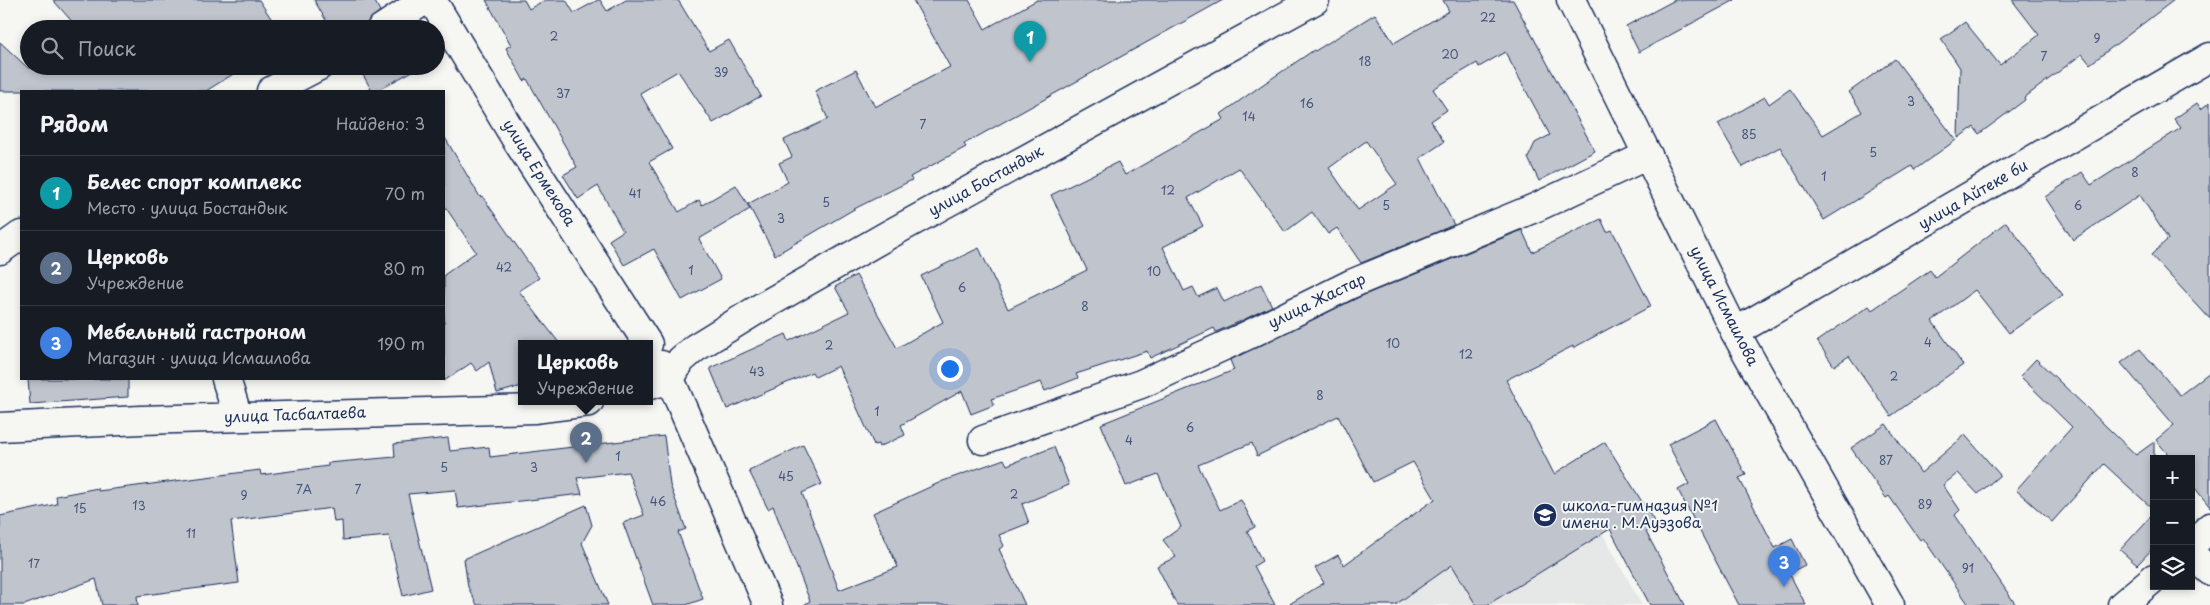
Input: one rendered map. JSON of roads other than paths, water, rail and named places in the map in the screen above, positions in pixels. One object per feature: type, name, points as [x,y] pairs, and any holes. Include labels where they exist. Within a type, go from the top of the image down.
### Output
[{"type":"street","points":[[395,20],[425,0]]},
{"type":"street","name":"улица Ермекова","points":[[432,0],[444,20]]},
{"type":"street","name":"улица Бостандык","points":[[660,382],[695,348],[760,308],[888,235],[1315,0]]},
{"type":"street","name":"улица Исмаилова","points":[[1571,0],[1734,332],[1890,605]]},
{"type":"street","name":"улица Ермекова","points":[[445,22],[517,141],[645,340]]},
{"type":"street","name":"улица Айтеке би","points":[[1734,332],[2210,56]]},
{"type":"street","points":[[273,90],[301,75]]},
{"type":"street","name":"улица Жастар","points":[[983,440],[1141,384],[1248,335],[1351,284],[1537,207],[1648,155]]},
{"type":"street","points":[[0,250],[20,236]]},
{"type":"street","name":"улица Ермекова","points":[[653,359],[660,382],[768,605]]},
{"type":"street","points":[[226,380],[238,416]]},
{"type":"street","name":"улица Тасбалтаева","points":[[0,427],[238,416],[534,409],[565,405]]},
{"type":"street","points":[[2192,545],[2210,526]]},
{"type":"street","points":[[2195,558],[2210,571]]},
{"type":"street","points":[[2122,605],[2150,581]]},
{"type":"place","name":"Белес спорт комплекс","points":[[1030,62]]},
{"type":"place","name":"Церковь","points":[[586,463]]},
{"type":"place","name":"школа-гимназия №1 имени . М.Ауэзова","points":[[1545,515]]},
{"type":"place","name":"Мебельный гастроном","points":[[1784,587]]}]
